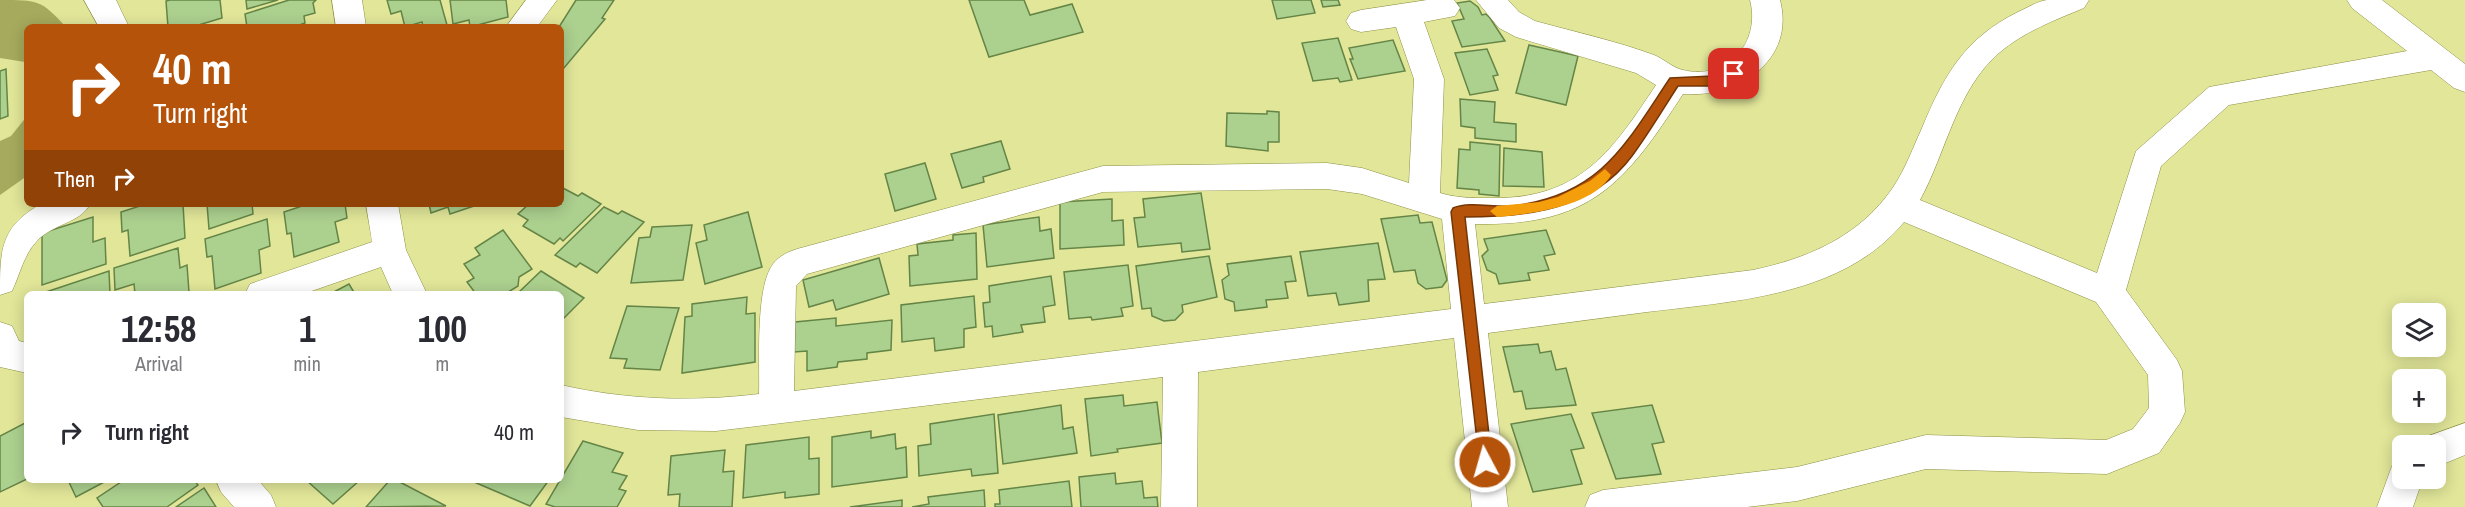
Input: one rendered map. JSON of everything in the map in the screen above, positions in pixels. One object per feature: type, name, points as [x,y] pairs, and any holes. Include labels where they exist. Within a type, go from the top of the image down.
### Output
[{"type":"street","points":[[99,0],[108,11],[113,24]]},
{"type":"street","points":[[347,0],[351,24]]},
{"type":"street","points":[[523,24],[542,0]]},
{"type":"street","points":[[1491,0],[1509,20],[1526,29],[1646,64],[1675,81],[1714,81],[1734,74],[1750,62],[1766,41],[1770,11],[1765,0]]},
{"type":"street","points":[[564,402],[592,409],[657,417],[776,408],[1721,289],[1779,278],[1808,270],[1857,244],[1901,206],[1927,153],[1954,88],[1975,58],[2007,31],[2074,0]]},
{"type":"street","points":[[2361,0],[2465,80]]},
{"type":"street","points":[[1360,21],[1445,8]]},
{"type":"street","points":[[1406,14],[1429,79],[1424,200]]},
{"type":"street","points":[[2108,292],[2147,160],[2220,95],[2435,58]]},
{"type":"street","points":[[776,408],[779,286],[785,273],[797,263],[1103,179],[1327,176],[1362,181],[1457,212],[1539,208],[1562,201],[1595,184],[1626,154],[1675,81]]},
{"type":"street","points":[[1603,507],[1797,484],[1926,452],[2107,457],[2146,441],[2167,412],[2165,371],[2108,292],[1901,206]]},
{"type":"street","points":[[0,281],[17,239],[31,223],[67,207]]},
{"type":"street","points":[[383,207],[390,250],[409,291]]},
{"type":"street","points":[[1457,212],[1490,507]]},
{"type":"street","points":[[271,291],[390,250]]},
{"type":"street","points":[[0,337],[6,354],[24,359]]},
{"type":"street","points":[[1179,507],[1181,357]]},
{"type":"street","points":[[0,378],[24,362]]},
{"type":"street","points":[[2446,446],[2465,439]]},
{"type":"street","points":[[237,483],[258,507]]},
{"type":"street","points":[[2395,507],[2402,489]]},
{"type":"green space","points":[[0,0],[23,0],[38,3],[51,11],[63,24],[24,24],[24,62],[0,58]]},
{"type":"green space","points":[[24,120],[24,178],[0,195],[0,141],[11,136]]},
{"type":"building","points":[[220,0],[222,18],[202,24],[168,24],[166,1]]},
{"type":"building","points":[[246,0],[278,0],[247,9]]},
{"type":"building","points":[[289,0],[316,0],[313,3],[315,13],[304,16],[305,23],[302,24],[247,24],[245,14]]},
{"type":"building","points":[[387,0],[440,0],[447,24],[422,24],[422,22],[404,24],[401,11],[391,14]]},
{"type":"building","points":[[450,0],[506,0],[508,17],[481,24],[470,24],[469,20],[453,24]]},
{"type":"building","points":[[576,0],[614,0],[602,18],[605,19],[564,68],[564,24],[561,24]]},
{"type":"building","points":[[969,0],[1024,0],[1030,15],[1072,4],[1083,32],[989,57]]},
{"type":"building","points":[[1272,0],[1311,0],[1315,13],[1277,19]]},
{"type":"building","points":[[1321,0],[1338,0],[1340,5],[1323,7]]},
{"type":"building","points":[[1470,1],[1478,7],[1482,15],[1486,14],[1490,18],[1505,41],[1462,47],[1452,21],[1464,19],[1457,3]]},
{"type":"building","points":[[1338,38],[1352,80],[1340,82],[1338,78],[1313,81],[1302,43]]},
{"type":"building","points":[[1393,40],[1405,71],[1358,79],[1350,59],[1353,59],[1349,48]]},
{"type":"building","points":[[1529,45],[1578,56],[1566,105],[1516,93]]},
{"type":"building","points":[[1487,49],[1498,75],[1493,76],[1498,90],[1470,95],[1455,53]]},
{"type":"building","points":[[6,69],[8,116],[0,119],[0,71]]},
{"type":"building","points":[[1460,99],[1495,102],[1494,122],[1516,124],[1516,142],[1475,138],[1475,128],[1461,126]]},
{"type":"building","points":[[1267,111],[1279,112],[1279,142],[1268,142],[1268,151],[1226,146],[1227,113],[1267,114]]},
{"type":"building","points":[[1001,141],[1010,169],[983,177],[984,182],[962,188],[951,154]]},
{"type":"building","points":[[1470,142],[1500,145],[1499,196],[1479,194],[1479,190],[1457,188],[1459,149],[1470,150]]},
{"type":"building","points":[[1504,148],[1542,152],[1544,187],[1503,186]]},
{"type":"building","points":[[925,163],[936,199],[895,211],[885,174]]},
{"type":"building","points":[[564,189],[578,196],[582,193],[601,204],[563,241],[560,238],[554,244],[523,226],[528,220],[518,214],[526,207],[564,207]]},
{"type":"building","points":[[1201,193],[1210,249],[1182,252],[1181,243],[1138,247],[1134,218],[1145,217],[1143,199]]},
{"type":"building","points":[[1112,199],[1112,221],[1123,220],[1124,245],[1060,249],[1060,202]]},
{"type":"building","points":[[137,207],[183,207],[185,238],[130,256],[128,230],[122,232],[121,212]]},
{"type":"building","points":[[207,207],[252,207],[253,214],[209,229]]},
{"type":"building","points":[[299,207],[345,207],[347,218],[335,222],[339,242],[294,257],[291,233],[287,234],[284,212]]},
{"type":"building","points":[[430,207],[448,207],[431,213]]},
{"type":"building","points":[[448,207],[471,207],[450,214]]},
{"type":"building","points":[[604,207],[618,214],[622,211],[644,222],[597,273],[580,263],[576,267],[555,255]]},
{"type":"building","points":[[748,212],[762,267],[705,284],[696,243],[707,240],[704,225]]},
{"type":"building","points":[[1418,215],[1420,223],[1432,222],[1447,280],[1442,287],[1426,289],[1418,283],[1415,270],[1394,272],[1381,219]]},
{"type":"building","points":[[93,217],[93,242],[105,238],[106,264],[42,285],[42,233]]},
{"type":"building","points":[[1039,217],[1040,231],[1051,229],[1054,258],[987,267],[983,225]]},
{"type":"building","points":[[267,219],[270,246],[259,250],[261,273],[215,289],[212,256],[207,257],[205,239]]},
{"type":"building","points":[[692,225],[683,280],[631,283],[639,238],[650,237],[652,227]]},
{"type":"building","points":[[503,230],[532,269],[519,277],[518,286],[510,291],[474,291],[467,282],[474,278],[464,264],[480,255],[475,248]]},
{"type":"building","points":[[1546,230],[1555,254],[1544,256],[1549,270],[1528,273],[1530,280],[1499,284],[1496,274],[1487,270],[1482,256],[1488,250],[1484,239]]},
{"type":"building","points":[[976,233],[977,279],[910,286],[909,256],[918,255],[917,244],[953,240],[953,235]]},
{"type":"building","points":[[1378,243],[1385,279],[1368,280],[1369,301],[1339,305],[1336,293],[1308,296],[1300,252]]},
{"type":"building","points":[[178,248],[180,268],[187,265],[189,291],[135,291],[134,284],[115,290],[114,268]]},
{"type":"building","points":[[1209,256],[1217,297],[1182,305],[1183,312],[1175,320],[1164,321],[1152,316],[1151,308],[1142,309],[1136,266]]},
{"type":"building","points":[[1291,256],[1296,281],[1285,282],[1288,298],[1266,300],[1267,307],[1235,311],[1234,302],[1225,299],[1222,280],[1229,275],[1227,264]]},
{"type":"building","points":[[879,258],[889,294],[836,310],[833,300],[809,307],[803,280]]},
{"type":"building","points":[[1128,265],[1133,306],[1121,308],[1123,316],[1092,320],[1091,317],[1069,319],[1064,272]]},
{"type":"building","points":[[109,271],[110,291],[49,291]]},
{"type":"building","points":[[541,271],[584,298],[564,318],[564,291],[520,291]]},
{"type":"building","points":[[1051,276],[1055,305],[1043,307],[1045,322],[1021,325],[1023,332],[993,337],[992,326],[985,327],[983,303],[990,302],[989,286]]},
{"type":"building","points":[[349,284],[353,291],[336,291]]},
{"type":"building","points":[[974,296],[976,327],[964,329],[964,347],[935,351],[934,338],[902,342],[901,305]]},
{"type":"building","points":[[747,297],[746,314],[755,313],[755,362],[682,373],[685,317],[692,316],[692,304]]},
{"type":"building","points":[[627,306],[679,308],[660,370],[624,368],[627,359],[610,358]]},
{"type":"building","points":[[836,318],[836,326],[892,320],[891,350],[867,353],[867,359],[838,362],[837,367],[807,371],[807,351],[794,352],[795,322]]},
{"type":"building","points":[[1538,344],[1540,353],[1551,351],[1556,370],[1566,368],[1576,405],[1526,409],[1522,391],[1514,392],[1503,347]]},
{"type":"building","points":[[1123,395],[1124,406],[1157,402],[1162,443],[1117,449],[1118,452],[1091,456],[1085,399]]},
{"type":"building","points":[[1061,405],[1063,429],[1073,427],[1077,453],[1003,464],[998,415]]},
{"type":"building","points":[[1652,405],[1664,442],[1652,444],[1661,474],[1616,479],[1592,413]]},
{"type":"building","points":[[994,414],[998,473],[972,476],[971,469],[919,476],[918,446],[931,444],[930,424]]},
{"type":"building","points":[[1571,414],[1584,448],[1571,450],[1582,484],[1533,492],[1511,424]]},
{"type":"building","points":[[24,424],[24,480],[0,492],[0,436]]},
{"type":"building","points":[[871,431],[871,438],[895,434],[896,449],[906,447],[907,477],[832,487],[832,437]]},
{"type":"building","points":[[809,437],[809,459],[819,458],[819,494],[785,498],[785,492],[743,498],[746,445]]},
{"type":"building","points":[[583,441],[623,453],[612,472],[627,476],[619,489],[626,491],[617,507],[555,507],[546,504],[558,483],[564,483],[564,473]]},
{"type":"building","points":[[725,450],[723,472],[734,471],[732,507],[679,507],[680,494],[668,495],[671,456]]},
{"type":"building","points":[[1115,473],[1116,484],[1142,481],[1144,498],[1157,497],[1158,507],[1081,507],[1079,477]]},
{"type":"building","points":[[1069,481],[1072,507],[995,507],[995,504],[1000,504],[999,490]]},
{"type":"building","points":[[69,483],[102,483],[76,497]]},
{"type":"building","points":[[120,483],[196,483],[198,485],[167,507],[103,507],[97,498]]},
{"type":"building","points":[[309,483],[357,483],[333,504]]},
{"type":"building","points":[[387,483],[402,483],[446,506],[366,507]]},
{"type":"building","points":[[476,483],[547,483],[530,506]]},
{"type":"building","points":[[204,488],[216,507],[176,507]]},
{"type":"building","points":[[984,490],[985,507],[912,507],[929,504],[928,497]]},
{"type":"building","points":[[902,500],[902,507],[850,507]]},
{"type":"slow traffic","points":[[1497,211],[1539,208],[1562,201],[1595,184],[1605,175]]},
{"type":"route","points":[[1485,462],[1457,212],[1512,211],[1539,208],[1562,201],[1595,184],[1626,154],[1675,81],[1690,83],[1714,81],[1734,74]]}]
